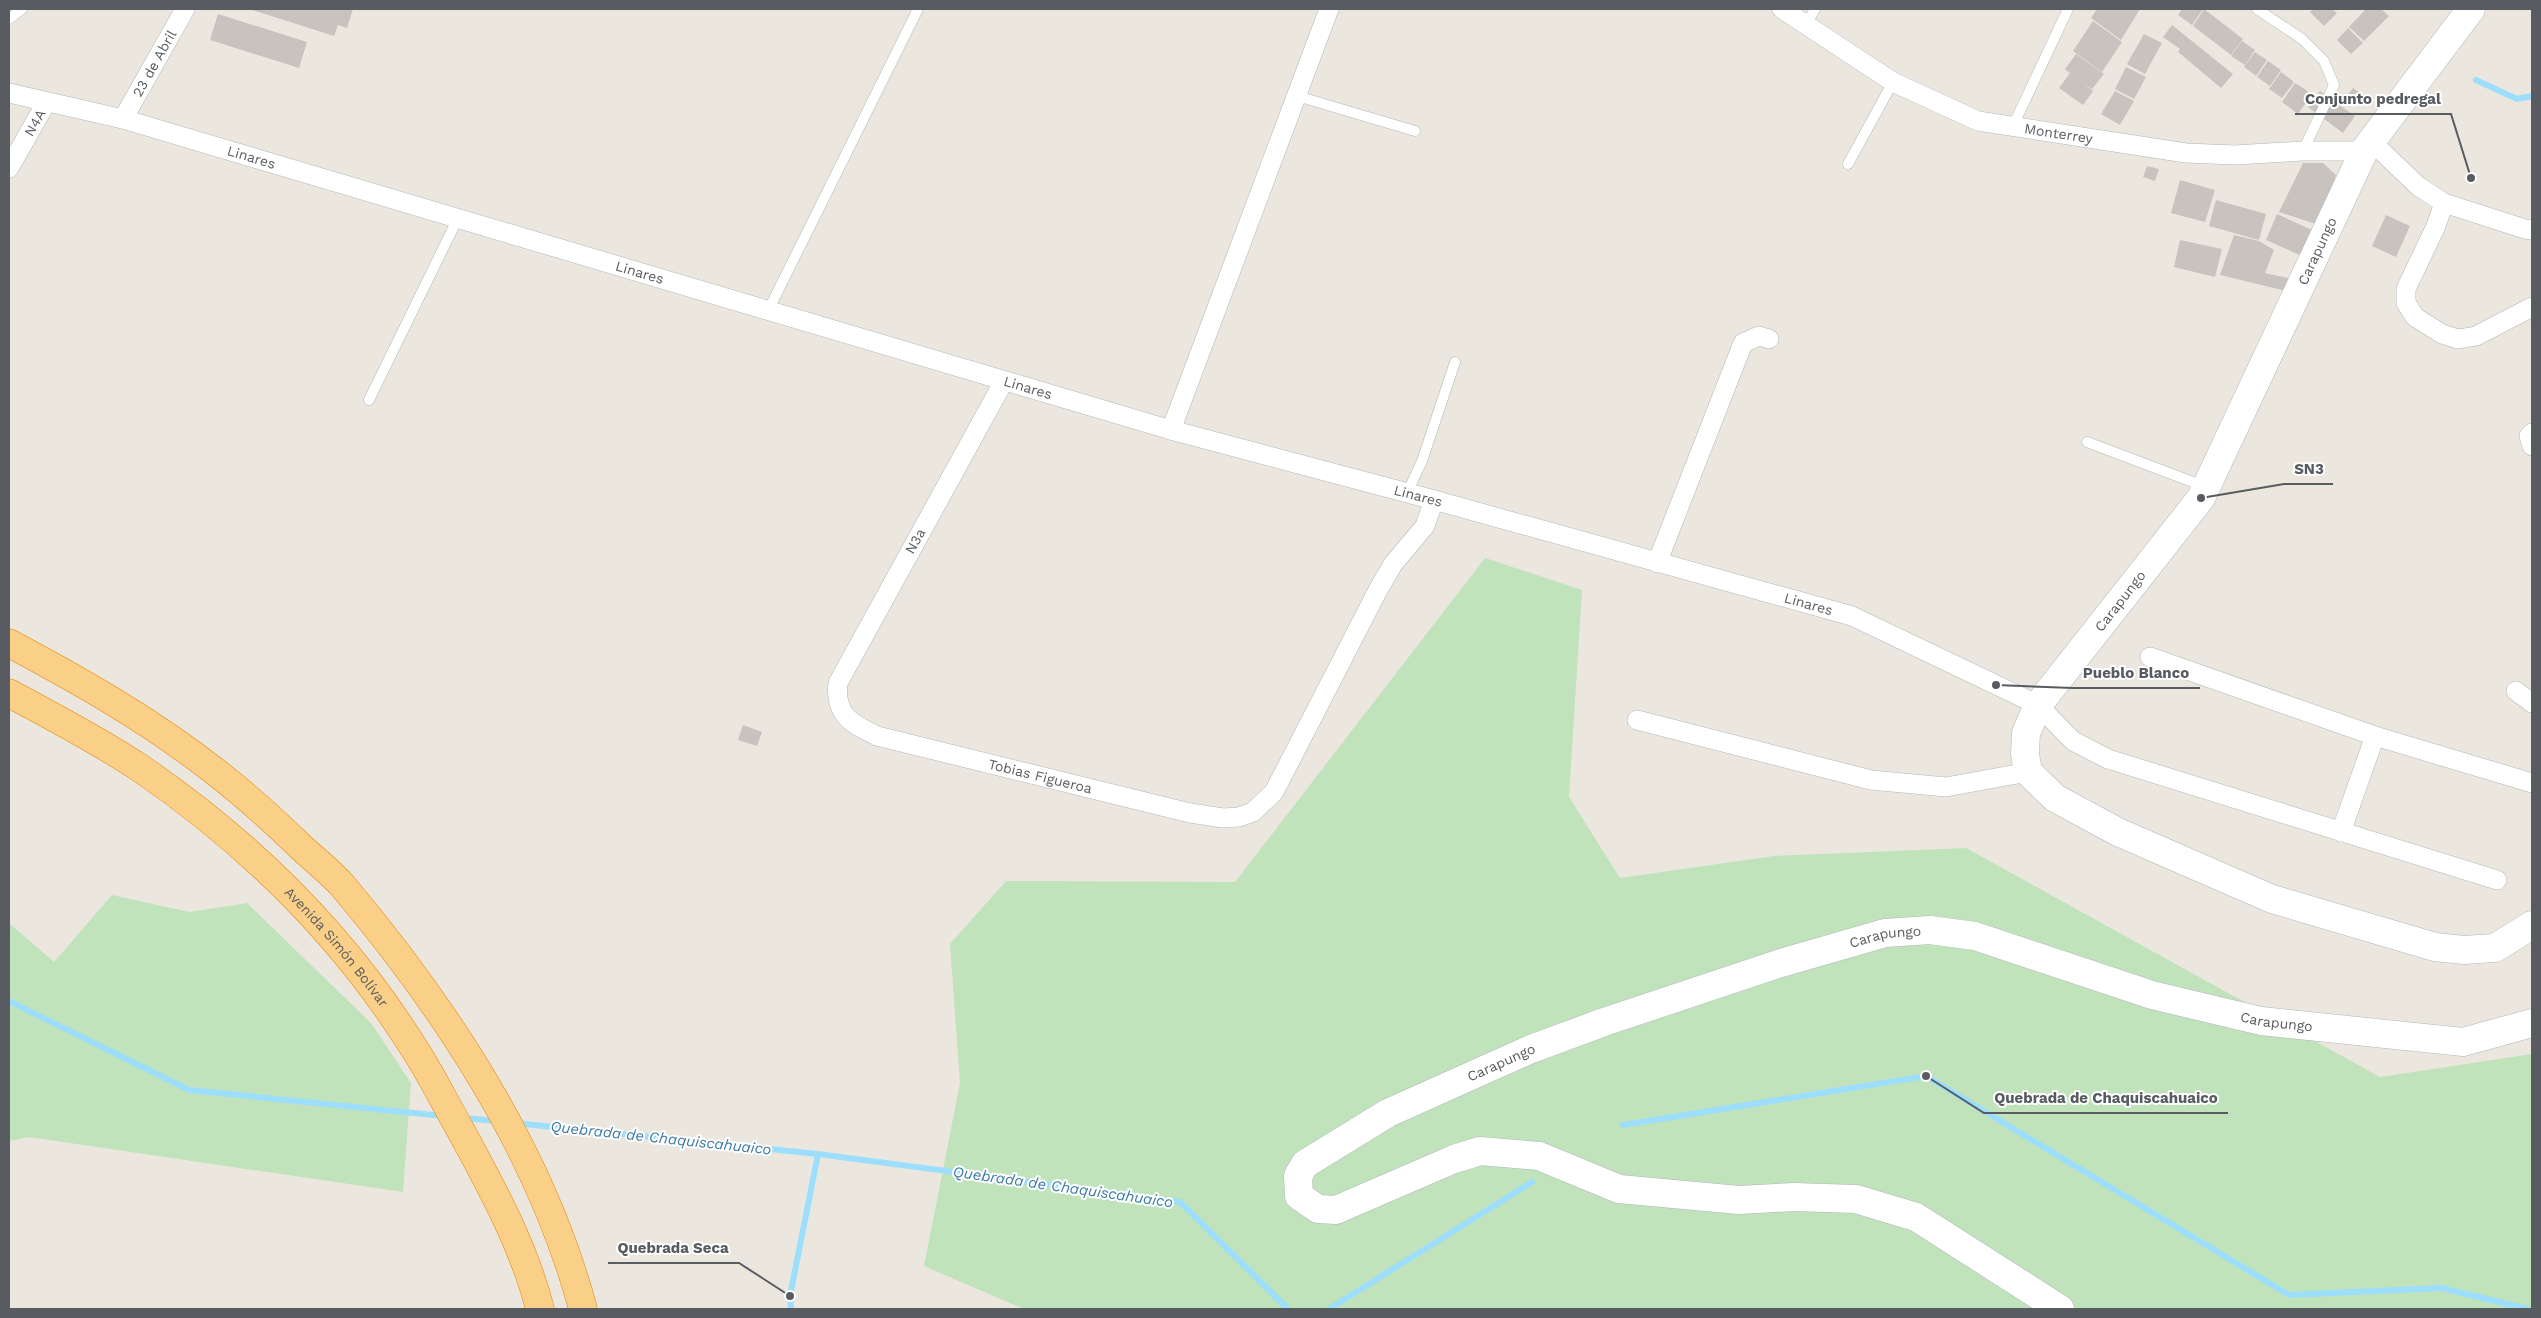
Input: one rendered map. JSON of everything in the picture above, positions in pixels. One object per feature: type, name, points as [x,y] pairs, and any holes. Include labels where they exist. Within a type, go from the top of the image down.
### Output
[{"type":"highway","points":[[9,643],[103,694],[160,730],[218,773],[265,812],[340,884],[441,1015],[496,1103],[554,1222],[574,1276],[582,1309]]},
{"type":"highway","name":"Avenida Simón Bolívar","points":[[9,693],[139,768],[232,837],[326,930],[367,981],[412,1045],[449,1109],[469,1145],[523,1257],[540,1309]]},
{"type":"street","name":"23 de Abril","points":[[123,119],[185,9]]},
{"type":"street","points":[[1171,430],[1329,9]]},
{"type":"street","name":"Monterrey","points":[[1782,9],[1893,82],[1978,121],[2186,153],[2235,155],[2368,147]]},
{"type":"street","name":"Carapungo","points":[[2028,772],[2025,754],[2026,734],[2038,705],[2207,487],[2368,147],[2471,9]]},
{"type":"street","name":"Linares","points":[[9,93],[46,103],[123,119],[1171,430],[1434,500],[1852,616],[2038,705]]},
{"type":"street","name":"N4A","points":[[9,168],[46,103]]},
{"type":"street","points":[[2368,147],[2418,186],[2444,203],[2532,230]]},
{"type":"street","points":[[2444,203],[2436,226],[2406,289],[2406,303],[2414,317],[2442,334],[2458,339],[2476,336],[2532,307]]},
{"type":"street","points":[[1657,563],[1743,343],[1760,336],[1769,339]]},
{"type":"street","name":"N3a","points":[[838,704],[836,694],[838,683],[853,652],[1004,381]]},
{"type":"street","points":[[2532,433],[2529,436],[2532,446]]},
{"type":"street","name":"Tobias Figueroa","points":[[838,704],[848,720],[877,736],[975,762],[1190,813],[1222,818],[1253,812],[1274,792],[1378,590],[1394,564],[1425,526],[1434,500]]},
{"type":"street","points":[[2150,657],[2375,736],[2532,782]]},
{"type":"street","points":[[2516,691],[2532,703]]},
{"type":"street","points":[[2038,705],[2073,741],[2108,759],[2497,880]]},
{"type":"street","points":[[1637,720],[1872,780],[1946,787],[2028,772],[2054,798],[2118,832],[2272,899],[2435,947],[2464,950],[2495,948],[2532,925]]},
{"type":"street","points":[[2340,832],[2375,736]]},
{"type":"street","name":"Carapungo","points":[[2060,1309],[1916,1217],[1856,1199],[1794,1197],[1739,1200],[1619,1189],[1539,1156],[1510,1152],[1480,1151],[1454,1159],[1336,1210],[1318,1209],[1299,1196],[1298,1176],[1305,1164],[1388,1113],[1530,1049],[1604,1022],[1781,963],[1885,933],[1930,930],[1975,936],[2152,995],[2261,1021],[2463,1042],[2532,1023]]},
{"type":"lane","points":[[9,19],[22,9]]},
{"type":"lane","points":[[768,311],[918,9]]},
{"type":"lane","points":[[1806,25],[1815,9]]},
{"type":"lane","points":[[2013,126],[2068,9]]},
{"type":"lane","points":[[2257,9],[2302,39],[2324,61],[2334,85],[2303,151]]},
{"type":"lane","points":[[1848,164],[1893,82]]},
{"type":"lane","points":[[1297,96],[1414,131]]},
{"type":"lane","points":[[369,400],[458,218]]},
{"type":"lane","points":[[1407,493],[1422,461],[1455,362]]},
{"type":"lane","points":[[2087,442],[2207,487]]},
{"type":"green space","points":[[1485,558],[1582,590],[1569,797],[1620,878],[1774,856],[1966,848],[2380,1077],[2532,1054],[2532,1309],[1024,1309],[924,1266],[960,1083],[950,944],[1006,881],[1235,882]]},
{"type":"green space","points":[[112,895],[189,912],[247,903],[371,1023],[411,1083],[403,1192],[29,1137],[9,1141],[9,923],[54,962]]},
{"type":"building","points":[[249,9],[353,9],[347,28],[338,25],[334,36]]},
{"type":"building","points":[[2097,9],[2140,9],[2121,40],[2091,18]]},
{"type":"building","points":[[2182,9],[2203,9],[2192,25],[2178,15]]},
{"type":"building","points":[[2204,9],[2243,39],[2231,55],[2193,26]]},
{"type":"building","points":[[2313,9],[2332,9],[2337,13],[2324,26],[2310,12]]},
{"type":"building","points":[[2366,9],[2381,9],[2389,16],[2364,41],[2349,27]]},
{"type":"building","points":[[218,14],[307,42],[299,68],[210,40]]},
{"type":"building","points":[[2093,21],[2122,42],[2102,72],[2073,51]]},
{"type":"building","points":[[2172,25],[2233,74],[2221,88],[2178,52],[2180,49],[2163,37]]},
{"type":"building","points":[[2348,28],[2363,43],[2351,54],[2337,40]]},
{"type":"building","points":[[2144,34],[2162,43],[2145,74],[2127,64]]},
{"type":"building","points":[[2242,41],[2255,50],[2245,65],[2231,56]]},
{"type":"building","points":[[2255,52],[2267,60],[2256,76],[2244,67]]},
{"type":"building","points":[[2076,54],[2104,74],[2092,89],[2084,84],[2093,91],[2083,105],[2059,88],[2070,73],[2065,69]]},
{"type":"building","points":[[2268,61],[2281,70],[2270,86],[2257,77]]},
{"type":"building","points":[[2126,67],[2146,77],[2134,99],[2115,89]]},
{"type":"building","points":[[2281,72],[2294,82],[2282,98],[2269,89]]},
{"type":"building","points":[[2295,83],[2312,94],[2298,114],[2282,102]]},
{"type":"building","points":[[2353,88],[2363,95],[2356,105],[2346,97]]},
{"type":"building","points":[[2115,91],[2134,101],[2120,125],[2101,114]]},
{"type":"building","points":[[2320,91],[2355,116],[2343,133],[2308,107]]},
{"type":"building","points":[[2303,163],[2323,163],[2336,175],[2319,225],[2279,212]]},
{"type":"building","points":[[2147,166],[2159,169],[2155,181],[2143,177]]},
{"type":"building","points":[[2180,180],[2215,190],[2205,222],[2171,213]]},
{"type":"building","points":[[2216,200],[2266,214],[2259,240],[2209,226]]},
{"type":"building","points":[[2277,214],[2314,231],[2302,256],[2266,240]]},
{"type":"building","points":[[2386,215],[2410,226],[2396,257],[2372,246]]},
{"type":"building","points":[[2234,235],[2259,241],[2274,250],[2265,273],[2297,280],[2294,293],[2220,275]]},
{"type":"building","points":[[2180,240],[2222,249],[2215,277],[2174,267]]},
{"type":"building","points":[[743,725],[762,732],[757,746],[738,740]]},
{"type":"waterway","points":[[2476,80],[2517,99],[2532,96]]},
{"type":"waterway","name":"Quebrada de Chaquiscahuaico","points":[[9,1001],[189,1090],[443,1116]]},
{"type":"waterway","name":"Quebrada de Chaquiscahuaico","points":[[1623,1125],[1926,1076],[2289,1295],[2441,1288],[2528,1309]]},
{"type":"waterway","name":"Quebrada de Chaquiscahuaico","points":[[463,1118],[498,1121]]},
{"type":"waterway","name":"Quebrada de Chaquiscahuaico","points":[[515,1123],[818,1154],[1180,1202],[1288,1309]]},
{"type":"waterway","points":[[791,1309],[790,1296],[818,1154]]},
{"type":"waterway","name":"Quebrada de Chaquiscahuaico","points":[[1329,1309],[1532,1182]]},
{"type":"place","name":"Conjunto pedregal","points":[[2471,178]]},
{"type":"place","name":"SN3","points":[[2201,498]]},
{"type":"place","name":"Pueblo Blanco","points":[[1996,685]]},
{"type":"place","name":"Quebrada de Chaquiscahuaico","points":[[1926,1076]]},
{"type":"place","name":"Quebrada Seca","points":[[790,1296]]}]
